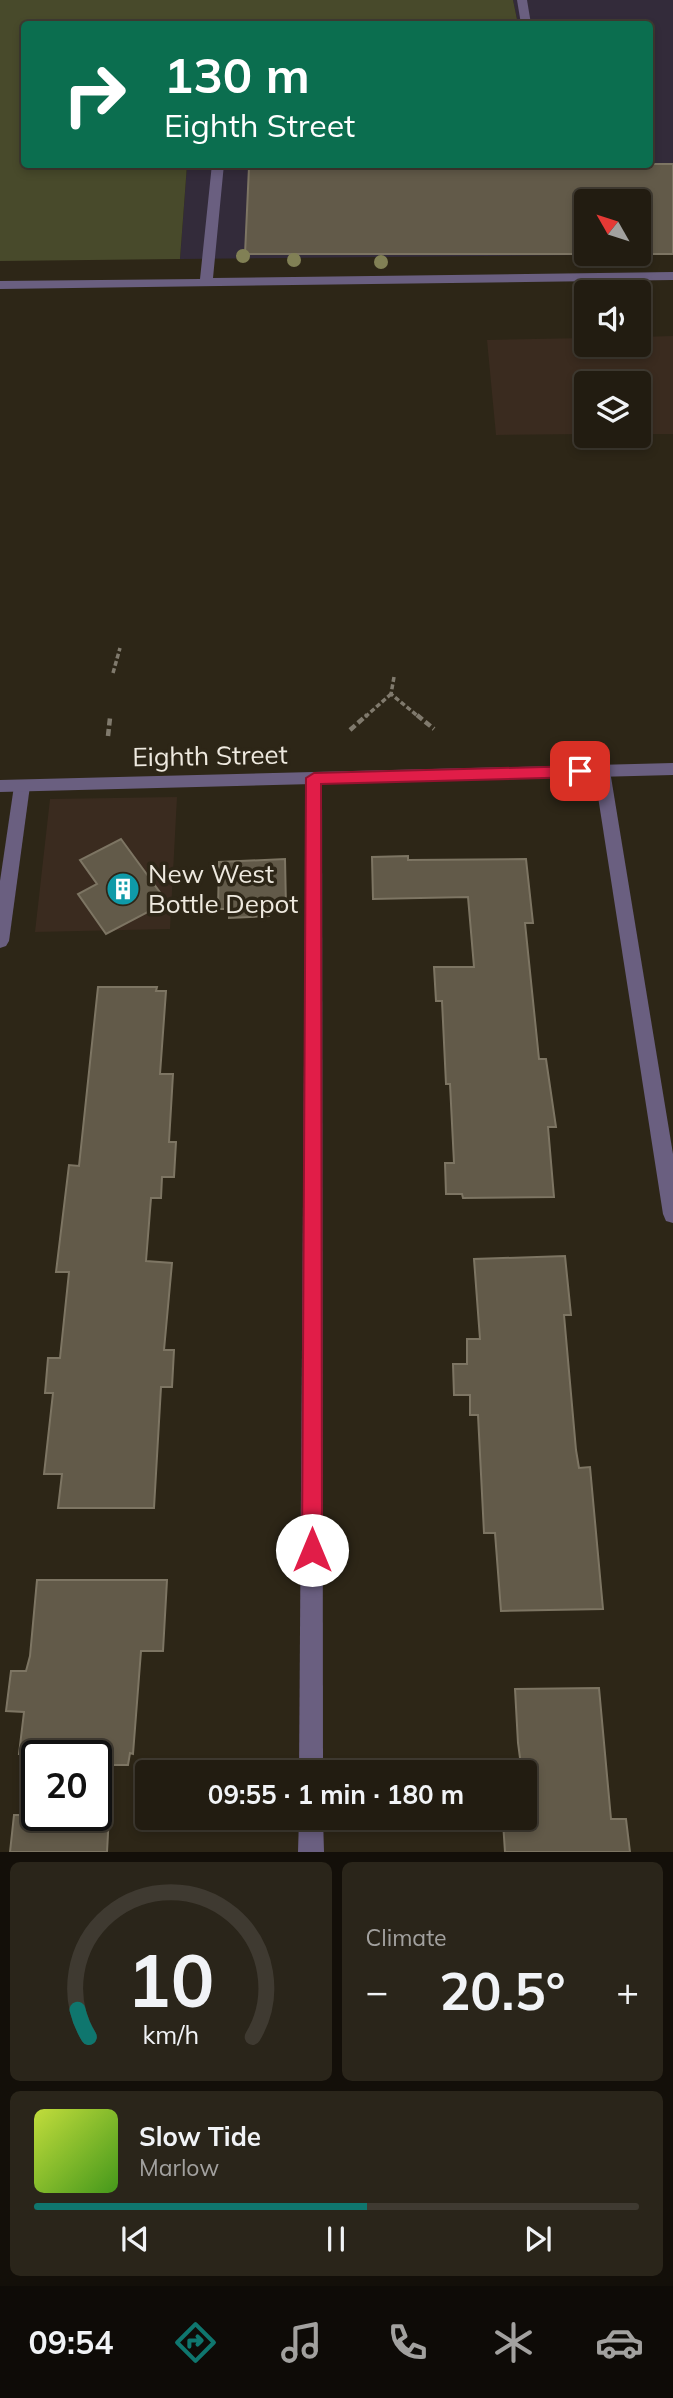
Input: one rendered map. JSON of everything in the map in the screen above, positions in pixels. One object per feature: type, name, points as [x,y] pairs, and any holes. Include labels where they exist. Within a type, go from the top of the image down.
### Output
[{"type":"street","points":[[522,0],[526,21]]},
{"type":"street","points":[[206,284],[218,168]]},
{"type":"street","points":[[0,285],[673,276]]},
{"type":"street","name":"Eighth Street","points":[[0,786],[673,769]]},
{"type":"street","points":[[602,771],[673,1214]]},
{"type":"street","points":[[311,1760],[314,778]]},
{"type":"street","points":[[0,941],[22,786]]},
{"type":"street","points":[[311,1830],[311,1852]]},
{"type":"path","points":[[113,673],[120,648]]},
{"type":"path","points":[[350,730],[391,694],[394,677]]},
{"type":"path","points":[[391,694],[434,729]]},
{"type":"path","points":[[108,736],[110,718]]},
{"type":"shaded area","points":[[513,0],[673,0],[673,254],[651,254],[651,189],[574,189],[574,255],[180,259],[187,168],[653,168],[653,21],[517,21]]},
{"type":"shaded area","points":[[673,336],[673,434],[651,434],[651,371],[574,371],[574,434],[496,435],[487,340],[574,338],[574,357],[651,357],[651,337]]},
{"type":"shaded area","points":[[177,797],[170,929],[35,932],[50,799]]},
{"type":"green space","points":[[0,0],[513,0],[517,21],[21,21],[21,168],[187,168],[180,259],[0,261]]},
{"type":"building","points":[[653,164],[673,164],[673,254],[651,254],[651,189],[574,189],[574,254],[245,254],[249,168],[653,168]]},
{"type":"building","name":"New West Bottle Depot","points":[[121,839],[167,902],[106,934],[78,894],[97,884],[80,860]]},
{"type":"building","points":[[408,856],[408,860],[526,859],[533,923],[525,923],[539,1059],[546,1059],[556,1127],[548,1127],[554,1197],[463,1198],[462,1194],[446,1194],[445,1163],[454,1163],[450,1084],[446,1084],[442,1001],[436,1001],[434,967],[474,967],[468,897],[373,899],[372,857]]},
{"type":"building","points":[[285,859],[286,907],[269,908],[269,916],[229,918],[229,909],[218,909],[219,862]]},
{"type":"building","points":[[98,987],[157,987],[156,991],[166,991],[160,1074],[173,1074],[169,1142],[176,1142],[174,1177],[162,1177],[161,1198],[151,1198],[146,1261],[172,1263],[164,1350],[174,1350],[172,1387],[161,1387],[154,1508],[58,1508],[62,1474],[44,1474],[53,1393],[45,1393],[48,1358],[60,1358],[69,1272],[56,1272],[69,1165],[79,1166]]},
{"type":"building","points":[[565,1256],[571,1315],[564,1315],[576,1450],[579,1468],[590,1467],[603,1609],[501,1611],[495,1533],[484,1533],[478,1415],[470,1415],[470,1395],[454,1395],[453,1364],[467,1364],[467,1339],[480,1339],[474,1259]]},
{"type":"building","points":[[37,1580],[167,1580],[163,1651],[141,1651],[133,1754],[130,1753],[128,1765],[112,1765],[112,1740],[21,1740],[19,1754],[24,1712],[6,1711],[11,1671],[26,1671],[30,1656]]},
{"type":"building","points":[[599,1688],[611,1819],[626,1819],[630,1852],[505,1852],[504,1830],[537,1830],[537,1760],[520,1760],[515,1689]]},
{"type":"building","points":[[14,1815],[21,1815],[21,1831],[108,1831],[107,1852],[10,1852]]},
{"type":"place","name":"New West Bottle Depot","points":[[123,889]]},
{"type":"route","points":[[312,1550],[314,778],[580,771]]}]
